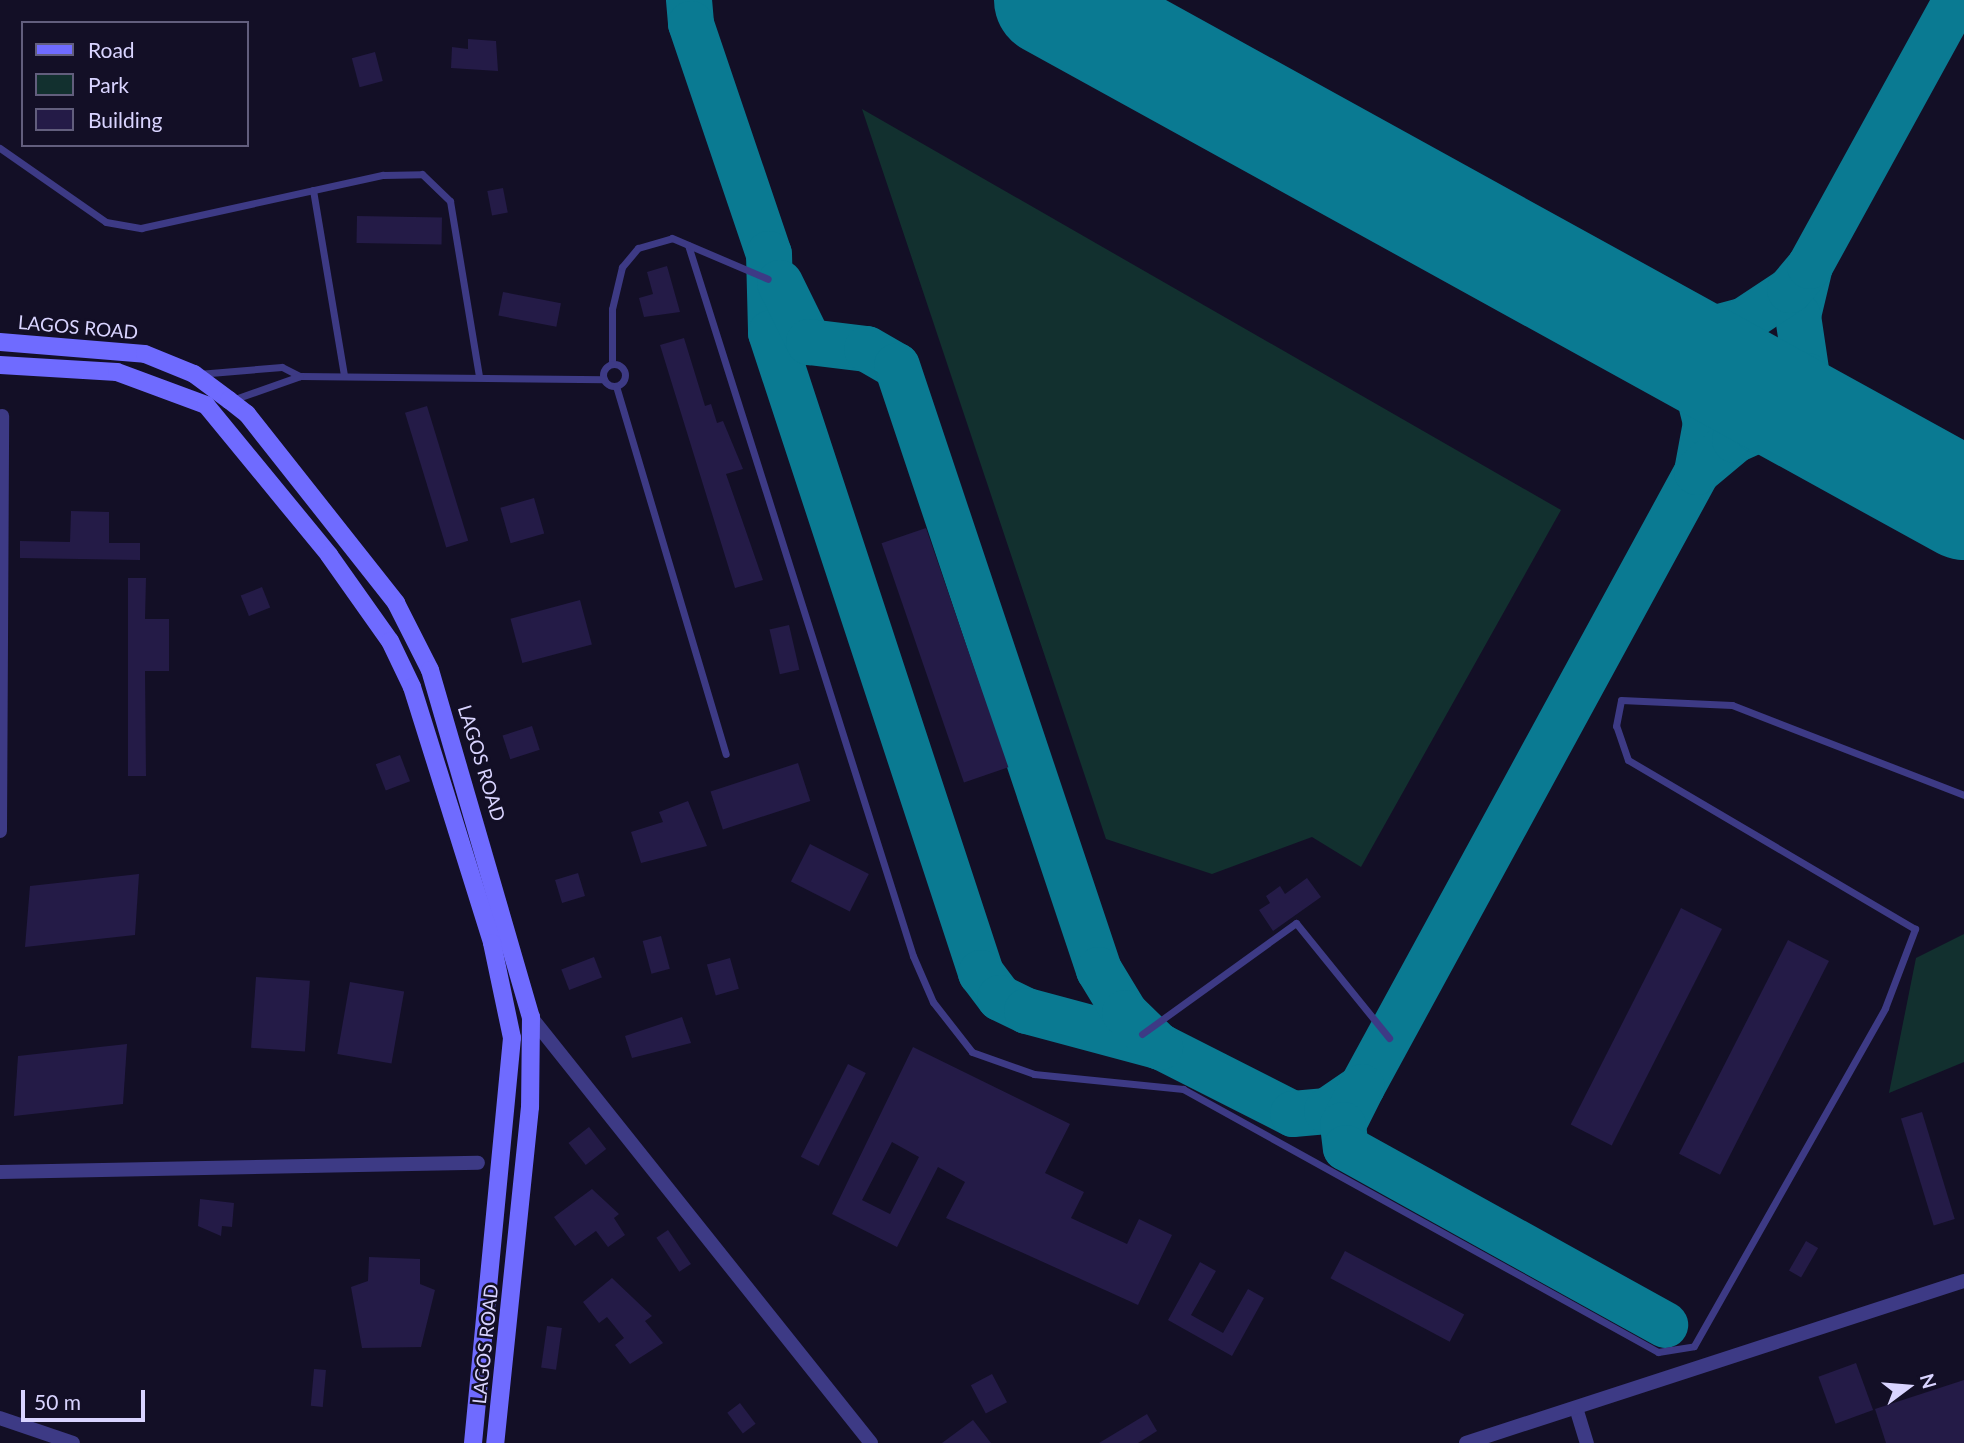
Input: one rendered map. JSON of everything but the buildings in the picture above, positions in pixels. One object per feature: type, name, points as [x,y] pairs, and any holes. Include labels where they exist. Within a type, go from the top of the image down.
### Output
[{"type":"main road","name":"LAGOS ROAD","points":[[0,342],[111,348],[194,374],[229,400],[260,430],[414,635],[458,752],[531,1017],[530,1107],[495,1443]]},
{"type":"main road","name":"LAGOS ROAD","points":[[0,365],[117,372],[206,405],[329,555],[390,641],[412,687],[492,943],[512,1038],[473,1443]]},
{"type":"street","points":[[0,831],[2,416]]},
{"type":"street","points":[[531,1017],[871,1443]]},
{"type":"street","points":[[0,1172],[478,1163]]},
{"type":"street","points":[[1466,1443],[1577,1411],[1964,1281]]},
{"type":"street","points":[[1577,1411],[1587,1443]]},
{"type":"street","points":[[0,1418],[73,1443]]},
{"type":"lane","points":[[0,148],[106,222],[121,226],[189,219],[383,175],[422,174],[438,183],[450,201],[479,377]]},
{"type":"lane","points":[[313,191],[344,375]]},
{"type":"lane","points":[[604,379],[611,364],[612,309],[622,267],[638,248],[672,238],[768,279]]},
{"type":"lane","points":[[688,245],[913,956],[933,1002],[972,1052],[1034,1074],[1183,1089],[1658,1352],[1694,1346],[1885,1008],[1915,929],[1628,760],[1616,726],[1621,700],[1732,705],[1964,795]]},
{"type":"lane","points":[[611,364],[624,375],[616,386]]},
{"type":"lane","points":[[194,374],[274,366],[300,376]]},
{"type":"lane","points":[[229,400],[300,376],[604,379],[616,386],[726,754]]},
{"type":"lane","points":[[1142,1034],[1296,923],[1389,1038]]},
{"type":"green space","points":[[862,109],[1561,510],[1361,867],[1312,837],[1212,874],[1106,839]]},
{"type":"green space","points":[[1964,934],[1964,1062],[1889,1093],[1916,958]]},
{"type":"taxiway","points":[[689,0],[691,24],[769,254],[771,333],[981,973],[1000,998],[1027,1011],[1161,1047],[1293,1114],[1327,1111],[1362,1087],[1697,472],[1706,423],[1699,394],[1671,351],[1646,330]]},
{"type":"taxiway","points":[[1634,322],[1712,329],[1745,320],[1790,290],[1810,266],[1956,0]]},
{"type":"taxiway","points":[[1810,266],[1798,316],[1807,376],[1836,423],[1864,450]]},
{"type":"taxiway","points":[[780,283],[809,342],[867,349],[897,366],[1099,970],[1125,1013],[1160,1047]]},
{"type":"taxiway","points":[[1697,472],[1735,440],[1757,430],[1832,432]]},
{"type":"taxiway","points":[[1362,1087],[1343,1125],[1346,1148],[1665,1325]]},
{"type":"runway","points":[[1050,0],[1964,504]]}]
